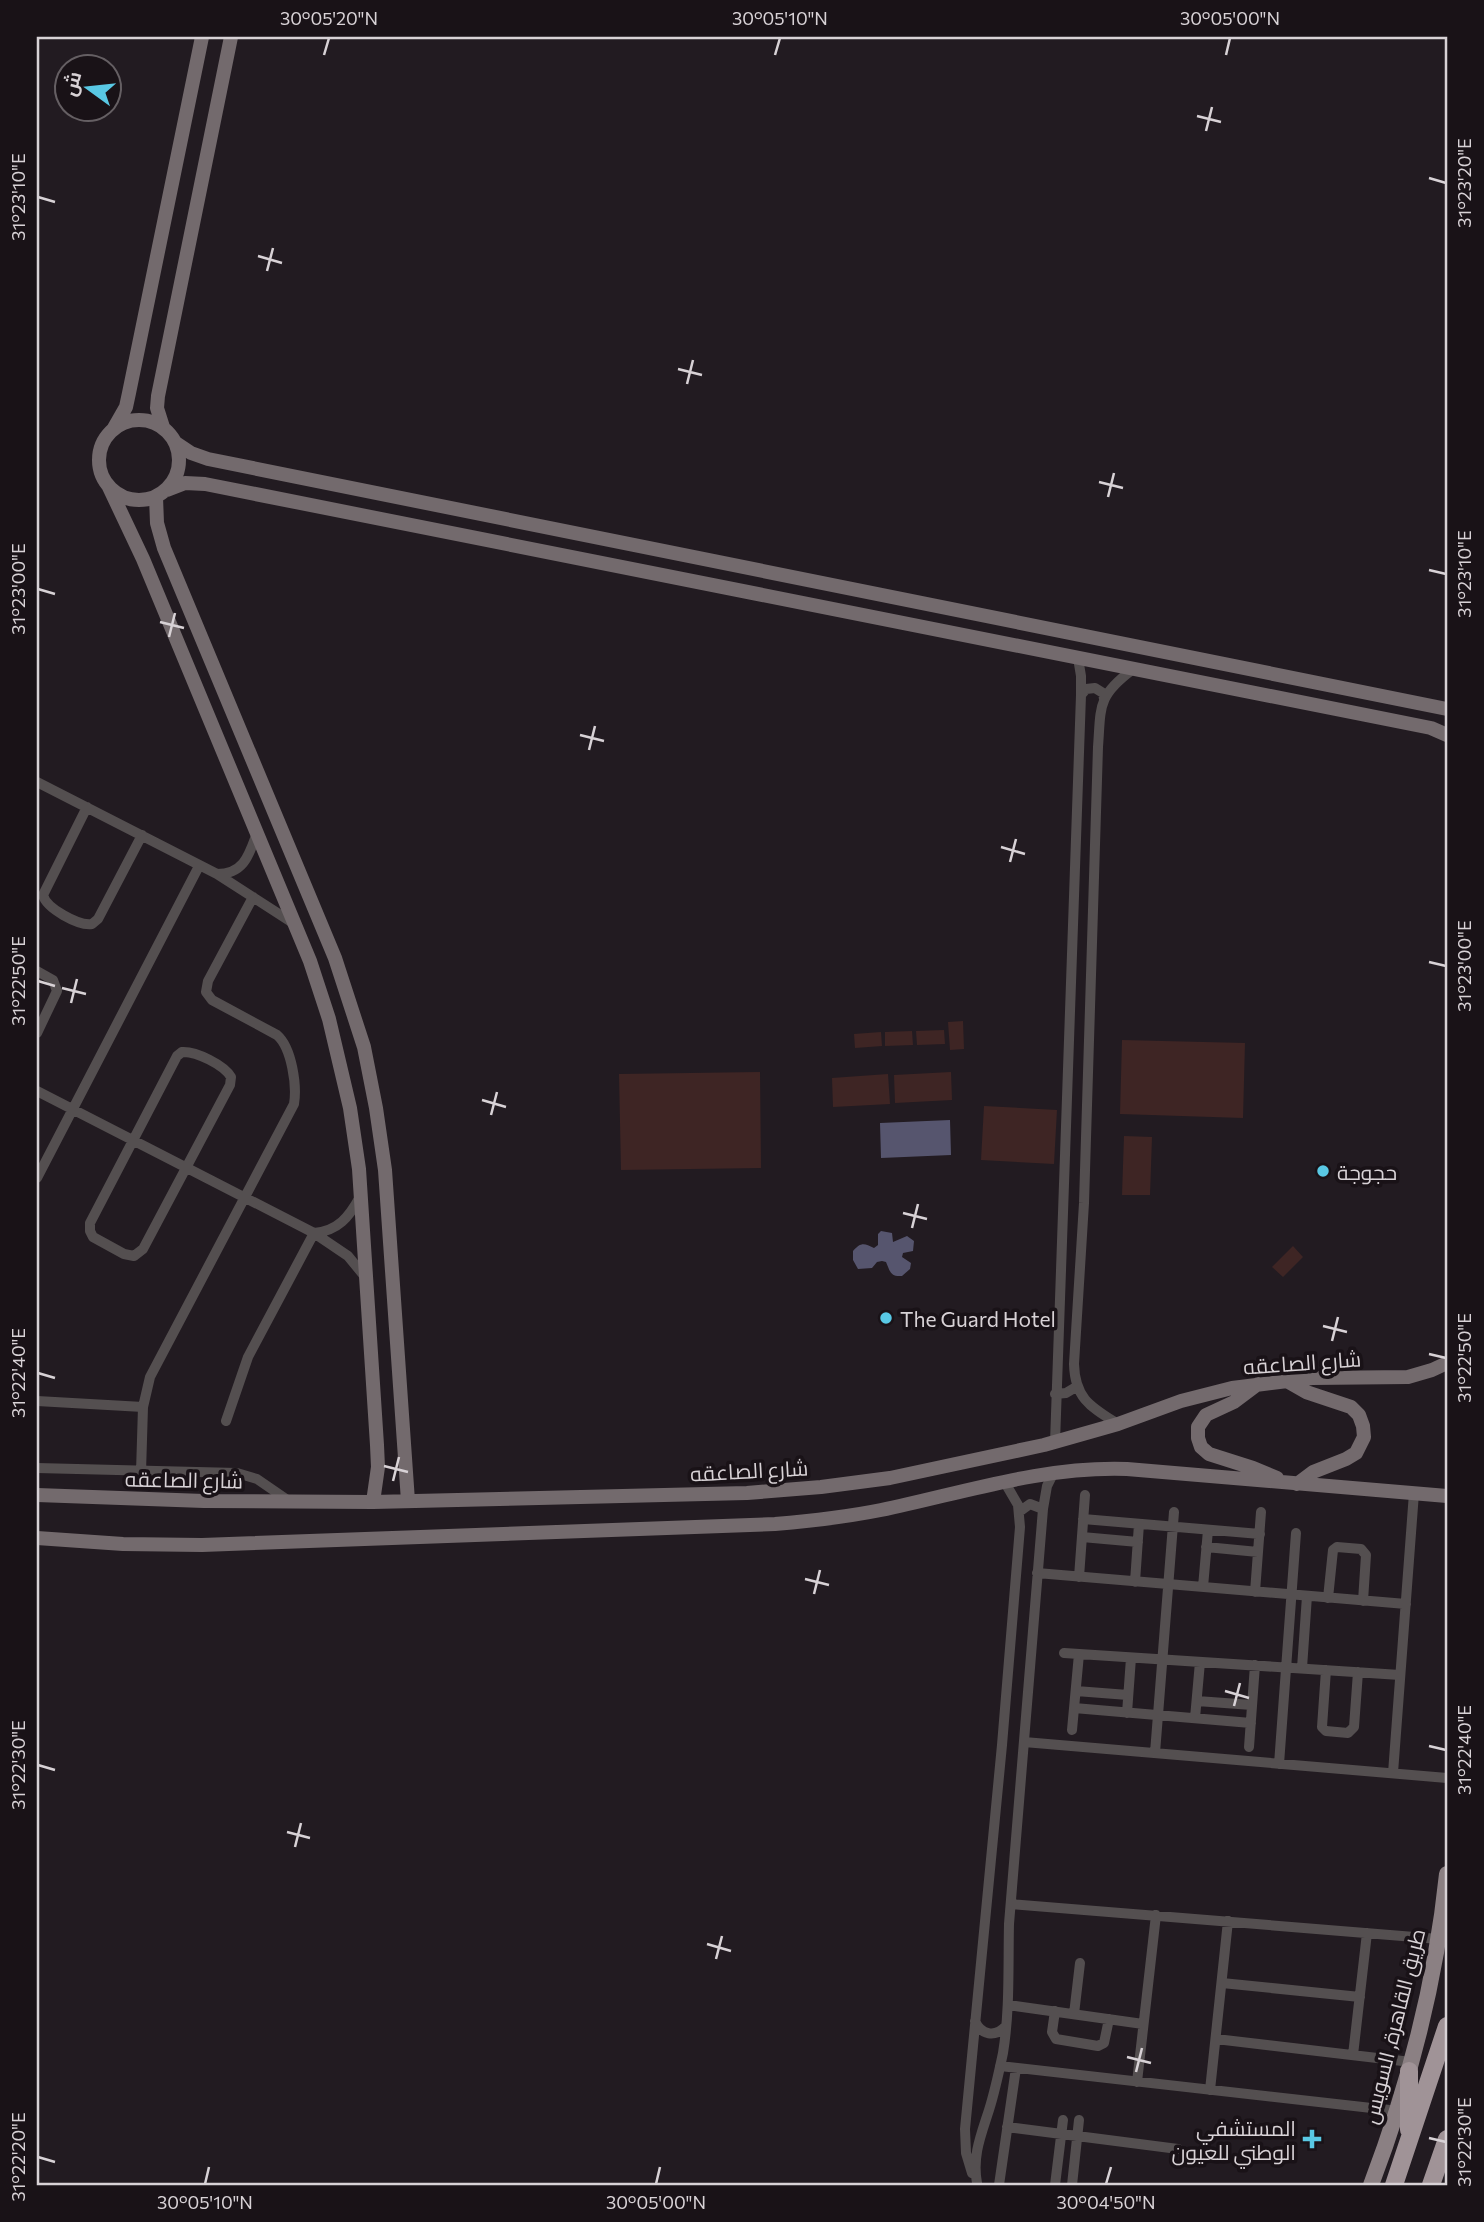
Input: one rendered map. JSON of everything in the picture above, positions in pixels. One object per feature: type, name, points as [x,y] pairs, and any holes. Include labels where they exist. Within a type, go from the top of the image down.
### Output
[{"type":"highway","points":[[1394,2185],[1409,2147],[1447,2026]]},
{"type":"highway","points":[[1409,2147],[1410,2066]]},
{"type":"highway","points":[[1431,2185],[1447,2139]]},
{"type":"main road","name":"طريق القاهرة, السويس","points":[[1371,2185],[1398,2111],[1410,2066],[1439,1938],[1447,1874]]},
{"type":"street","points":[[202,37],[126,407],[107,436],[99,456],[99,466],[143,559],[257,833],[320,990],[337,1048],[352,1118],[360,1195],[378,1456],[373,1502]]},
{"type":"street","points":[[231,37],[158,396],[157,408],[163,427],[176,443],[191,453],[208,459],[1447,709]]},
{"type":"street","points":[[114,428],[123,423],[144,419],[163,427]]},
{"type":"street","points":[[176,443],[180,463],[178,473],[161,493],[157,523],[164,548],[335,958],[363,1047],[376,1108],[384,1170],[408,1501]]},
{"type":"street","points":[[108,485],[125,498],[135,500],[185,483],[205,484],[1431,728],[1447,735]]},
{"type":"street","points":[[1055,1443],[1081,695],[1078,658]]},
{"type":"street","points":[[1104,699],[1112,685],[1132,670]]},
{"type":"street","points":[[1081,695],[1086,689],[1095,688],[1103,693],[1104,699],[1098,747],[1084,1203],[1074,1364],[1076,1387],[1091,1406],[1118,1424]]},
{"type":"street","points":[[37,782],[217,874],[293,923]]},
{"type":"street","points":[[87,807],[43,895],[50,907],[83,924],[92,924],[98,919],[142,835]]},
{"type":"street","points":[[217,874],[232,872],[243,865],[257,833]]},
{"type":"street","points":[[37,1178],[198,868]]},
{"type":"street","points":[[141,1472],[143,1407],[147,1387],[288,1119],[295,1097],[294,1080],[284,1042],[278,1035],[212,1000],[206,992],[208,981],[253,897]]},
{"type":"street","points":[[37,971],[53,980],[57,991],[37,1033]]},
{"type":"street","points":[[189,1052],[224,1069],[231,1077],[230,1085],[186,1167],[143,1249],[134,1256],[124,1254],[95,1239],[89,1227],[179,1054],[189,1052]]},
{"type":"street","points":[[37,1091],[314,1233],[348,1256],[366,1279]]},
{"type":"street","points":[[314,1233],[323,1233],[338,1226],[351,1213],[360,1195]]},
{"type":"street","points":[[226,1421],[248,1357],[314,1233]]},
{"type":"street","name":"شارع الصاعقه","points":[[37,1495],[373,1502],[747,1493],[821,1488],[890,1478],[1055,1443],[1181,1401],[1259,1383],[1338,1377],[1395,1378],[1420,1374],[1447,1363]]},
{"type":"street","points":[[1259,1383],[1234,1402],[1206,1415],[1198,1427],[1198,1438],[1205,1451],[1213,1457],[1253,1468],[1291,1483],[1322,1467],[1351,1457],[1362,1443],[1364,1432],[1359,1415],[1351,1407],[1306,1392],[1285,1380]]},
{"type":"street","points":[[1055,1394],[1066,1393],[1076,1387]]},
{"type":"street","points":[[39,1399],[143,1407]]},
{"type":"street","points":[[37,1468],[244,1475],[262,1482],[289,1501]]},
{"type":"street","points":[[37,1538],[123,1544],[202,1545],[775,1524],[854,1515],[1004,1481],[1083,1469],[1127,1469],[1447,1496]]},
{"type":"street","points":[[978,2184],[975,2154],[1000,2066],[1006,2026],[1011,1904],[1037,1573],[1047,1486],[1054,1472]]},
{"type":"street","points":[[978,2184],[968,2161],[964,2137],[1004,1732],[1019,1535],[1019,1512],[1012,1492],[1004,1481]]},
{"type":"street","points":[[1393,1773],[1414,1493]]},
{"type":"street","points":[[1079,1577],[1085,1495]]},
{"type":"street","points":[[1019,1512],[1030,1504],[1043,1510]]},
{"type":"street","points":[[1155,1753],[1174,1512]]},
{"type":"street","points":[[1255,1592],[1261,1512]]},
{"type":"street","points":[[1083,1519],[1260,1534]]},
{"type":"street","points":[[1135,1582],[1139,1524]]},
{"type":"street","points":[[1203,1587],[1208,1530]]},
{"type":"street","points":[[1279,1764],[1296,1533]]},
{"type":"street","points":[[1082,1537],[1138,1542]]},
{"type":"street","points":[[1206,1547],[1258,1552]]},
{"type":"street","points":[[1328,1598],[1333,1550],[1337,1547],[1361,1549],[1366,1555],[1363,1601]]},
{"type":"street","points":[[1037,1573],[1406,1605]]},
{"type":"street","points":[[1302,1668],[1307,1596]]},
{"type":"street","points":[[1064,1653],[1400,1675]]},
{"type":"street","points":[[1072,1730],[1079,1654]]},
{"type":"street","points":[[1127,1713],[1131,1658]]},
{"type":"street","points":[[1195,1718],[1200,1662]]},
{"type":"street","points":[[1249,1747],[1255,1665]]},
{"type":"street","points":[[1325,1670],[1322,1727],[1326,1731],[1348,1733],[1354,1727],[1358,1672]]},
{"type":"street","points":[[1076,1691],[1128,1695]]},
{"type":"street","points":[[1196,1701],[1252,1705]]},
{"type":"street","points":[[1074,1708],[1251,1723]]},
{"type":"street","points":[[1024,1742],[1447,1778]]},
{"type":"street","points":[[1011,1904],[1439,1938]]},
{"type":"street","points":[[1137,2082],[1156,1915]]},
{"type":"street","points":[[1210,2090],[1228,1921]]},
{"type":"street","points":[[1353,2055],[1367,1933]]},
{"type":"street","points":[[1074,2014],[1080,1963]]},
{"type":"street","points":[[1222,1983],[1360,1997]]},
{"type":"street","points":[[1008,2005],[1143,2024]]},
{"type":"street","points":[[1055,2011],[1052,2032],[1056,2039],[1098,2046],[1104,2043],[1109,2019]]},
{"type":"street","points":[[974,2020],[979,2029],[988,2034],[999,2033],[1006,2026]]},
{"type":"street","points":[[1216,2039],[1353,2055],[1410,2066]]},
{"type":"street","points":[[1000,2066],[1398,2111]]},
{"type":"street","points":[[999,2185],[1016,2068]]},
{"type":"street","points":[[1055,2185],[1063,2120]]},
{"type":"street","points":[[1072,2185],[1079,2120]]},
{"type":"street","points":[[1007,2127],[1178,2149]]},
{"type":"street","points":[[1059,2155],[1075,2157]]},
{"type":"shaded area","points":[[963,1021],[964,1049],[950,1050],[948,1022]]},
{"type":"shaded area","points":[[944,1030],[945,1044],[917,1045],[916,1031]]},
{"type":"shaded area","points":[[912,1031],[913,1045],[885,1046],[885,1032]]},
{"type":"shaded area","points":[[881,1032],[882,1046],[855,1048],[854,1034]]},
{"type":"shaded area","points":[[1122,1040],[1245,1043],[1243,1118],[1120,1114]]},
{"type":"shaded area","points":[[760,1072],[761,1168],[621,1170],[619,1074]]},
{"type":"shaded area","points":[[951,1072],[952,1100],[895,1103],[894,1075]]},
{"type":"shaded area","points":[[888,1074],[890,1104],[833,1107],[832,1078]]},
{"type":"shaded area","points":[[984,1106],[1057,1110],[1054,1164],[981,1160]]},
{"type":"shaded area","points":[[1124,1136],[1152,1137],[1150,1195],[1122,1195]]},
{"type":"shaded area","points":[[1293,1246],[1303,1257],[1283,1277],[1272,1267]]},
{"type":"water","points":[[950,1120],[951,1155],[881,1158],[880,1123]]},
{"type":"water","points":[[881,1231],[892,1233],[893,1242],[907,1236],[914,1241],[913,1251],[903,1253],[902,1257],[911,1263],[910,1269],[902,1276],[893,1274],[886,1262],[877,1262],[872,1268],[858,1269],[853,1260],[853,1251],[858,1246],[865,1244],[874,1248],[878,1245],[878,1234]]},
{"type":"place","name":"حجوجة","points":[[1323,1171]]},
{"type":"place","name":"The Guard Hotel","points":[[886,1318]]},
{"type":"place","name":"المستشفي الوطني للعيون","points":[[1312,2139]]}]
